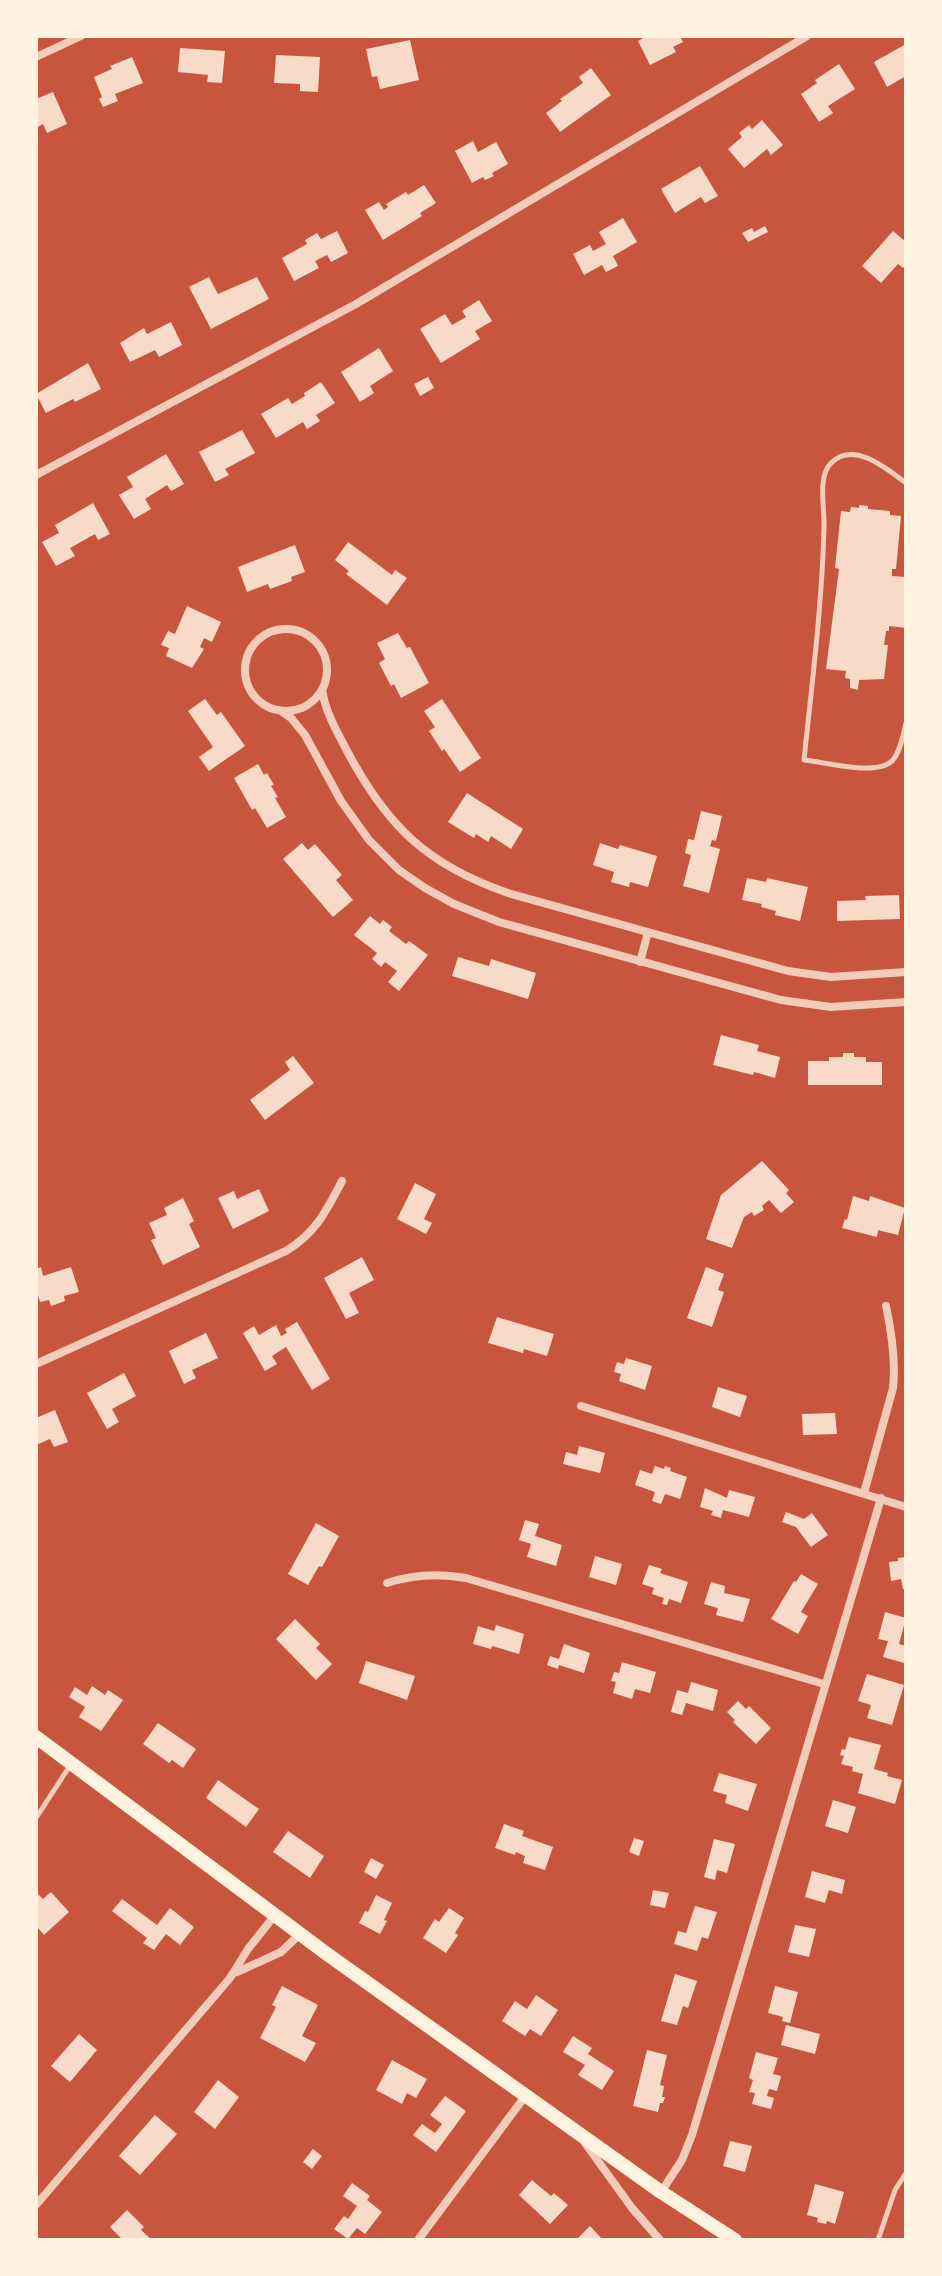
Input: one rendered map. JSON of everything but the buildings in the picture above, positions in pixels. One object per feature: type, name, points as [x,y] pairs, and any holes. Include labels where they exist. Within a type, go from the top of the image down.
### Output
[{"type":"main road","points":[[36,1737],[300,1934],[661,2192],[735,2240]]},
{"type":"street","points":[[36,57],[81,36]]},
{"type":"street","points":[[36,475],[387,287],[807,36]]},
{"type":"street","points":[[322,689],[308,704],[296,710],[270,708],[250,690],[245,676],[247,655],[266,634],[287,629],[302,632],[314,641],[323,653],[327,667],[322,689],[331,721],[367,785],[392,820],[418,846],[454,870],[495,889],[788,971],[846,977],[906,972]]},
{"type":"street","points":[[281,711],[299,726],[359,827],[388,859],[412,879],[454,904],[485,917],[781,1000],[814,1006],[906,1002]]},
{"type":"street","points":[[640,962],[648,932]]},
{"type":"street","points":[[36,1364],[286,1251],[317,1226],[342,1181]]},
{"type":"street","points":[[864,1493],[893,1388],[893,1348],[886,1306]]},
{"type":"street","points":[[581,1406],[906,1507]]},
{"type":"street","points":[[661,2192],[682,2160],[692,2135],[881,1498]]},
{"type":"street","points":[[387,1583],[429,1575],[466,1578],[824,1684]]},
{"type":"street","points":[[36,2205],[230,1978],[275,1915]]},
{"type":"street","points":[[230,1978],[246,1966],[281,1952],[300,1934]]},
{"type":"street","points":[[418,2240],[526,2095]]},
{"type":"street","points":[[577,2132],[632,2208],[660,2240]]},
{"type":"lane","points":[[906,483],[859,454],[844,455],[826,470],[824,537],[804,760],[884,767],[895,757],[906,723]]},
{"type":"lane","points":[[36,1818],[72,1764]]},
{"type":"lane","points":[[878,2240],[895,2190],[906,2173]]}]
